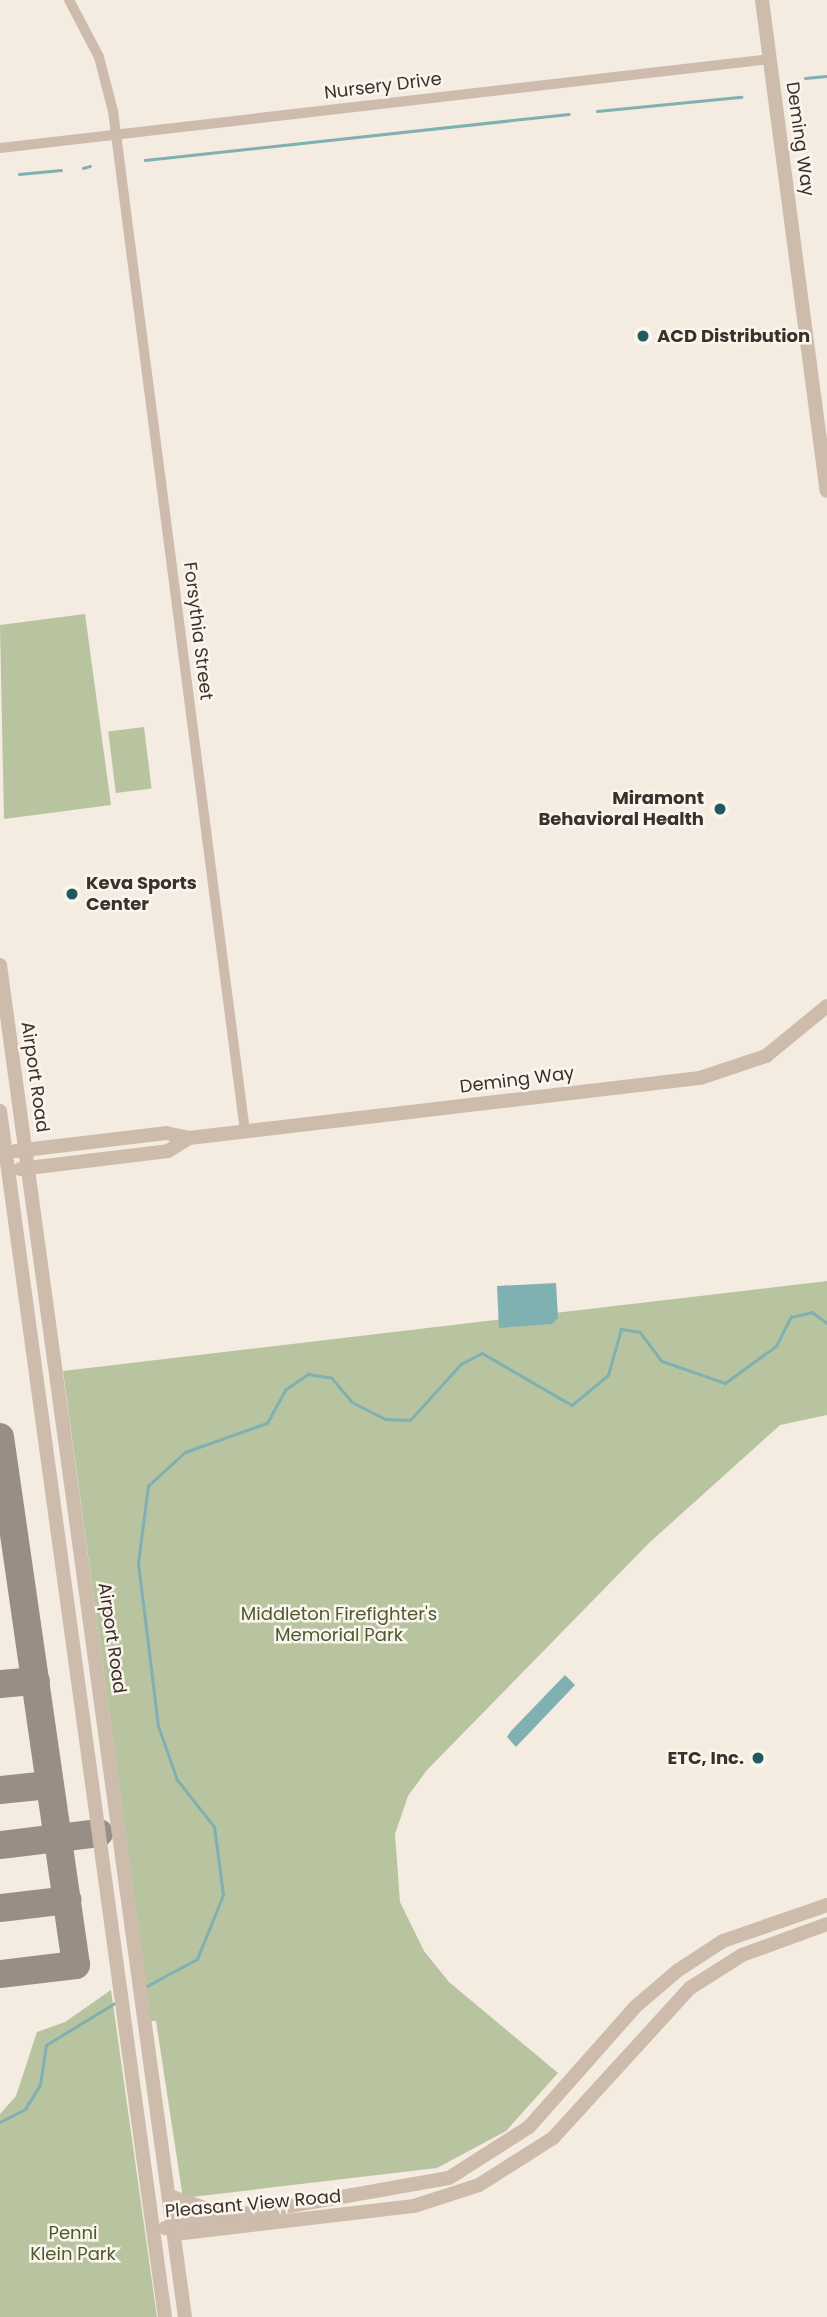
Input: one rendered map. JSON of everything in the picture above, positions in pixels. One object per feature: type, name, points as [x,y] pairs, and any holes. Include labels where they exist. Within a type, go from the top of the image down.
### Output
[{"type":"street","name":"Forsythia Street","points":[[69,0],[99,57],[116,135],[245,1131]]},
{"type":"street","name":"Deming Way","points":[[762,0],[827,491]]},
{"type":"street","name":"Nursery Drive","points":[[0,148],[770,59]]},
{"type":"street","name":"Airport Road","points":[[0,965],[185,2317]]},
{"type":"street","name":"Deming Way","points":[[3,1153],[166,1133],[189,1138],[700,1078],[766,1056],[827,1006]]},
{"type":"street","points":[[0,1111],[4,1171],[165,2317]]},
{"type":"street","name":"Deming Way","points":[[4,1171],[168,1150],[189,1138]]},
{"type":"street","name":"Pleasant View Road","points":[[173,2230],[232,2213],[449,2178],[529,2127],[635,2007],[677,1971],[723,1941],[827,1905]]},
{"type":"street","name":"Pleasant View Road","points":[[152,2232],[414,2206],[479,2185],[553,2138],[690,1988],[742,1955],[827,1924]]},
{"type":"street","points":[[169,2196],[204,2212],[232,2213]]},
{"type":"green space","points":[[85,614],[111,805],[4,819],[0,625]]},
{"type":"green space","points":[[144,727],[152,789],[116,793],[108,731]]},
{"type":"green space","name":"Middleton Firefighter's Memorial Park","points":[[827,1281],[827,1415],[780,1425],[649,1543],[427,1770],[408,1796],[395,1834],[400,1902],[424,1951],[449,1982],[558,2073],[506,2131],[437,2168],[183,2198],[156,2021],[151,2021],[63,1371]]},
{"type":"green space","name":"Penni Klein Park","points":[[111,1990],[157,2317],[0,2317],[0,2114],[16,2096],[37,2032],[65,2022]]},
{"type":"water","points":[[556,1283],[558,1318],[552,1324],[499,1328],[497,1286]]},
{"type":"water","points":[[565,1675],[575,1685],[516,1747],[507,1737],[511,1731]]},
{"type":"waterway","points":[[805,78],[827,76]]},
{"type":"waterway","points":[[597,111],[741,97]]},
{"type":"waterway","points":[[145,160],[569,114]]},
{"type":"waterway","points":[[83,168],[90,166]]},
{"type":"waterway","points":[[19,174],[61,170]]},
{"type":"waterway","points":[[145,1987],[197,1959],[223,1895],[214,1827],[177,1780],[158,1726],[138,1563],[148,1486],[185,1452],[267,1423],[286,1389],[308,1374],[332,1378],[352,1402],[385,1419],[410,1420],[461,1364],[482,1353],[572,1405],[608,1375],[621,1329],[640,1332],[662,1361],[725,1383],[776,1346],[791,1317],[812,1312],[827,1323]]},
{"type":"waterway","points":[[0,2122],[25,2109],[40,2085],[46,2045],[118,2001]]},
{"type":"taxiway","points":[[0,1437],[76,1965],[0,1974]]},
{"type":"taxiway","points":[[0,1684],[36,1681]]},
{"type":"taxiway","points":[[0,1790],[49,1785]]},
{"type":"taxiway","points":[[0,1845],[99,1833]]},
{"type":"taxiway","points":[[0,1908],[68,1900]]},
{"type":"place","name":"ACD Distribution","points":[[643,336]]},
{"type":"place","name":"Miramont Behavioral Health","points":[[720,809]]},
{"type":"place","name":"Keva Sports Center","points":[[72,894]]},
{"type":"place","name":"ETC, Inc.","points":[[758,1758]]}]
